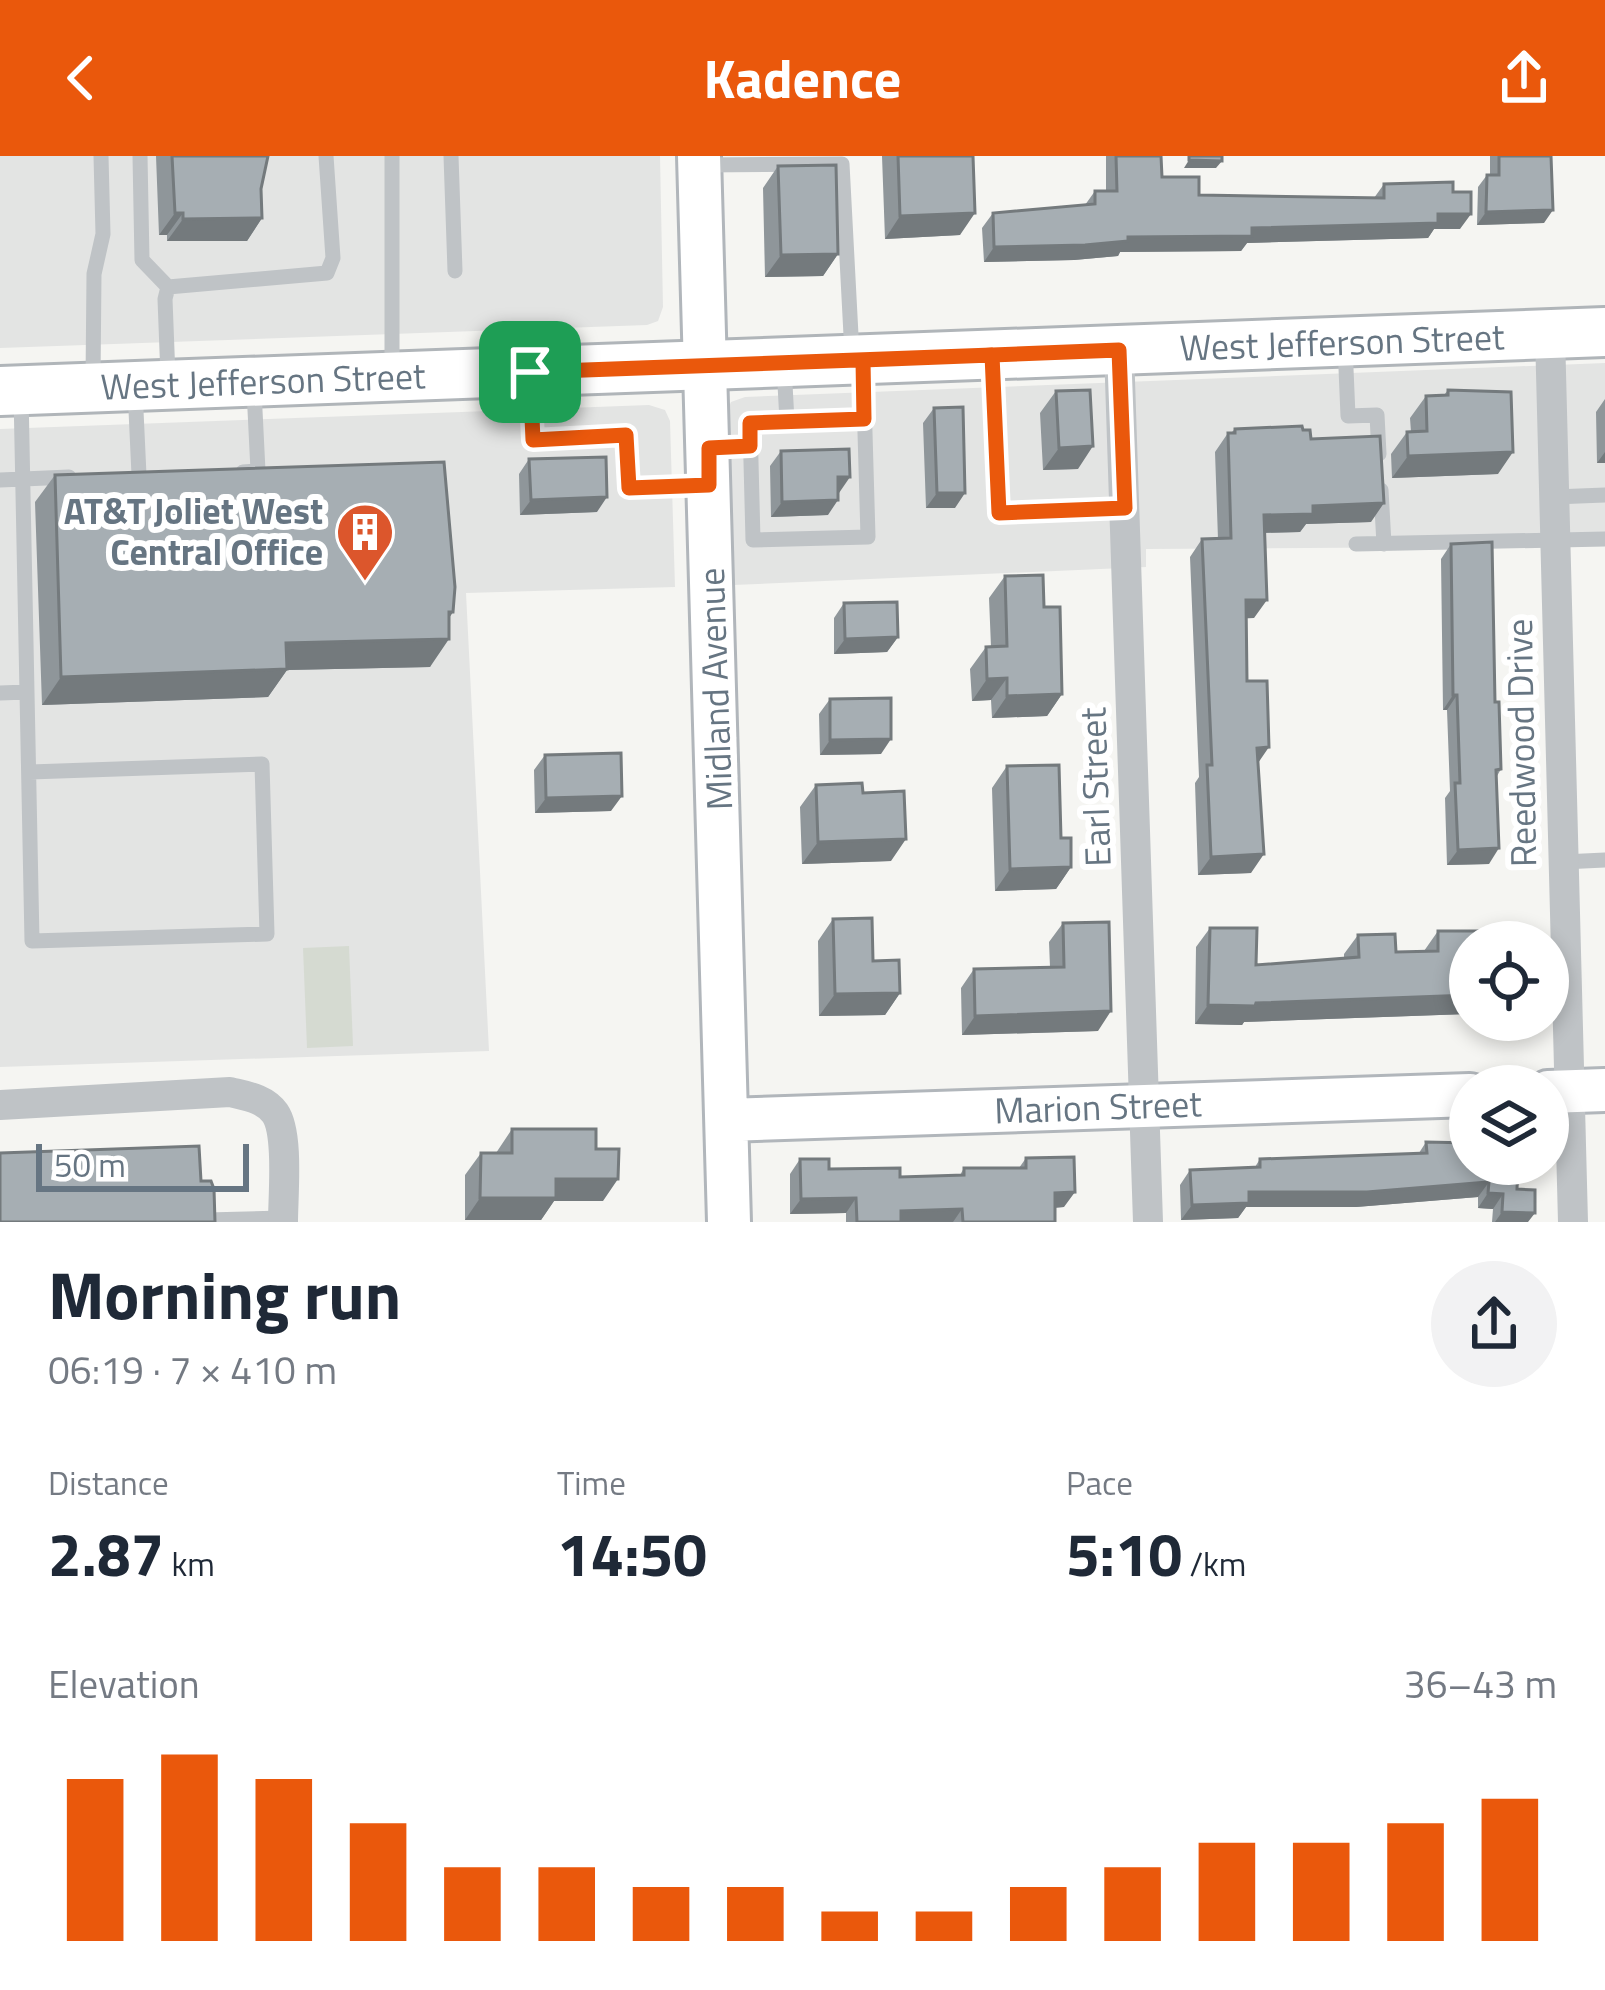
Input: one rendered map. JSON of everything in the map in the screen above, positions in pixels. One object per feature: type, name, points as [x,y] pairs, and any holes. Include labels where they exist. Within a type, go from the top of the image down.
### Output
[{"type":"main road","name":"West Jefferson Street","points":[[10,391],[1605,332]]},
{"type":"street","name":"Midland Avenue","points":[[699,160],[706,365],[724,487],[729,1222]]},
{"type":"street","name":"Reedwood Drive","points":[[1550,334],[1563,862],[1574,1091],[1573,1222]]},
{"type":"street","name":"Earl Street","points":[[1119,350],[1148,1222]]},
{"type":"street","points":[[0,1105],[230,1092],[258,1098],[276,1113],[282,1135],[284,1220]]},
{"type":"street","name":"Marion Street","points":[[727,1120],[1449,1096]]},
{"type":"lane","points":[[101,156],[103,234],[94,274],[132,386],[139,475]]},
{"type":"lane","points":[[140,156],[142,260],[168,287]]},
{"type":"lane","points":[[168,287],[327,273],[333,258],[326,156]]},
{"type":"lane","points":[[392,156],[392,377]]},
{"type":"lane","points":[[451,156],[455,271]]},
{"type":"lane","points":[[699,160],[842,164],[864,419],[868,537],[754,541]]},
{"type":"lane","points":[[132,386],[168,287]]},
{"type":"lane","points":[[1345,343],[1348,416],[1377,416],[1384,544]]},
{"type":"lane","points":[[992,355],[999,513],[1125,508]]},
{"type":"lane","points":[[784,363],[787,422]]},
{"type":"lane","points":[[530,372],[533,440],[626,435],[629,488],[724,487]]},
{"type":"lane","points":[[234,472],[258,471],[254,382]]},
{"type":"lane","points":[[10,391],[22,479],[32,941],[267,934],[262,764],[30,772]]},
{"type":"lane","points":[[724,487],[750,423],[864,419]]},
{"type":"lane","points":[[116,476],[163,474]]},
{"type":"lane","points":[[0,480],[92,477]]},
{"type":"lane","points":[[724,487],[754,541]]},
{"type":"lane","points":[[724,487],[754,541]]},
{"type":"lane","points":[[1554,497],[1605,495]]},
{"type":"lane","points":[[1357,544],[1605,538]]},
{"type":"lane","points":[[0,693],[28,692]]},
{"type":"lane","points":[[1563,862],[1605,860]]},
{"type":"lane","points":[[207,1220],[284,1220]]},
{"type":"shaded area","points":[[0,156],[660,156],[663,307],[658,321],[647,325],[0,348]]},
{"type":"shaded area","points":[[1605,363],[1605,546],[1146,549],[1146,567],[733,585],[725,414],[731,402],[745,397]]},
{"type":"shaded area","points":[[649,405],[665,410],[670,421],[675,587],[466,593],[489,1051],[0,1067],[0,429]]},
{"type":"shaded area","points":[[349,946],[353,1046],[307,1048],[303,948]]},
{"type":"building","points":[[172,156],[268,156],[261,189],[262,218],[183,219],[183,213],[175,213]]},
{"type":"building","points":[[898,156],[973,156],[975,213],[900,216]]},
{"type":"building","points":[[1116,156],[1161,156],[1162,177],[1199,177],[1199,195],[1384,198],[1384,184],[1453,182],[1453,192],[1471,192],[1471,214],[1438,214],[1438,223],[1252,228],[1252,236],[1128,237],[1128,241],[1085,245],[994,247],[993,213],[1095,204],[1095,191],[1117,191]]},
{"type":"building","points":[[1189,156],[1222,156],[1222,161],[1189,160]]},
{"type":"building","points":[[1499,156],[1551,156],[1553,210],[1486,212],[1487,175],[1499,175]]},
{"type":"building","points":[[836,165],[838,254],[781,255],[778,166]]},
{"type":"building","points":[[1090,390],[1093,446],[1059,448],[1056,391]]},
{"type":"building","points":[[1448,390],[1511,392],[1513,452],[1408,456],[1407,432],[1427,431],[1426,396],[1448,395]]},
{"type":"building","points":[[963,407],[965,493],[937,493],[934,408]]},
{"type":"building","points":[[1302,426],[1310,430],[1311,439],[1380,436],[1384,503],[1313,506],[1313,514],[1264,515],[1267,600],[1246,600],[1247,681],[1267,681],[1269,747],[1257,748],[1264,854],[1211,857],[1207,765],[1212,765],[1202,539],[1231,538],[1228,433]]},
{"type":"building","points":[[849,449],[850,477],[838,477],[838,500],[782,502],[781,451]]},
{"type":"building","points":[[606,457],[607,497],[531,500],[529,459]]},
{"type":"building","points":[[444,462],[455,587],[449,639],[286,643],[287,669],[61,677],[55,475]]},
{"type":"building","points":[[1492,542],[1501,769],[1496,770],[1499,848],[1458,850],[1451,544]]},
{"type":"building","points":[[1043,575],[1044,607],[1060,607],[1062,694],[1007,696],[1007,678],[987,679],[986,647],[1007,646],[1005,576]]},
{"type":"building","points":[[897,602],[898,637],[845,639],[844,603]]},
{"type":"building","points":[[891,698],[891,739],[830,740],[830,699]]},
{"type":"building","points":[[621,753],[622,796],[546,798],[545,755]]},
{"type":"building","points":[[1059,765],[1061,838],[1071,838],[1071,867],[1010,869],[1007,766]]},
{"type":"building","points":[[862,783],[863,793],[904,791],[906,839],[818,842],[816,785]]},
{"type":"building","points":[[872,918],[873,961],[899,960],[900,993],[835,994],[833,919]]},
{"type":"building","points":[[1109,922],[1111,1011],[975,1016],[974,969],[1064,967],[1063,923]]},
{"type":"building","points":[[1210,928],[1257,928],[1256,965],[1359,957],[1358,935],[1395,934],[1396,952],[1438,951],[1438,931],[1449,931],[1449,996],[1208,1005]]},
{"type":"building","points":[[512,1129],[596,1129],[596,1149],[619,1149],[618,1179],[556,1179],[556,1198],[480,1198],[481,1153],[512,1153]]},
{"type":"building","points":[[1426,1142],[1449,1143],[1452,1185],[1367,1192],[1249,1192],[1249,1203],[1192,1205],[1190,1170],[1260,1167],[1260,1159],[1427,1153]]},
{"type":"building","points":[[199,1146],[201,1181],[211,1181],[214,1189],[215,1222],[0,1222],[0,1153]]},
{"type":"building","points":[[1074,1157],[1075,1192],[1055,1193],[1055,1222],[963,1222],[962,1209],[901,1211],[901,1222],[857,1222],[856,1198],[801,1199],[800,1159],[829,1159],[829,1169],[900,1168],[900,1177],[964,1175],[964,1168],[1026,1168],[1026,1158]]},
{"type":"building","points":[[1489,1185],[1535,1190],[1535,1213],[1502,1212],[1503,1194],[1488,1193]]},
{"type":"place","name":"AT&T Joliet West Central Office","points":[[365,583]]},
{"type":"route","points":[[530,372],[533,440],[626,435],[629,488],[709,485],[709,448],[750,446],[750,423],[864,419],[863,360],[992,355],[1119,350],[1125,508],[999,513],[992,355],[530,372]]}]
